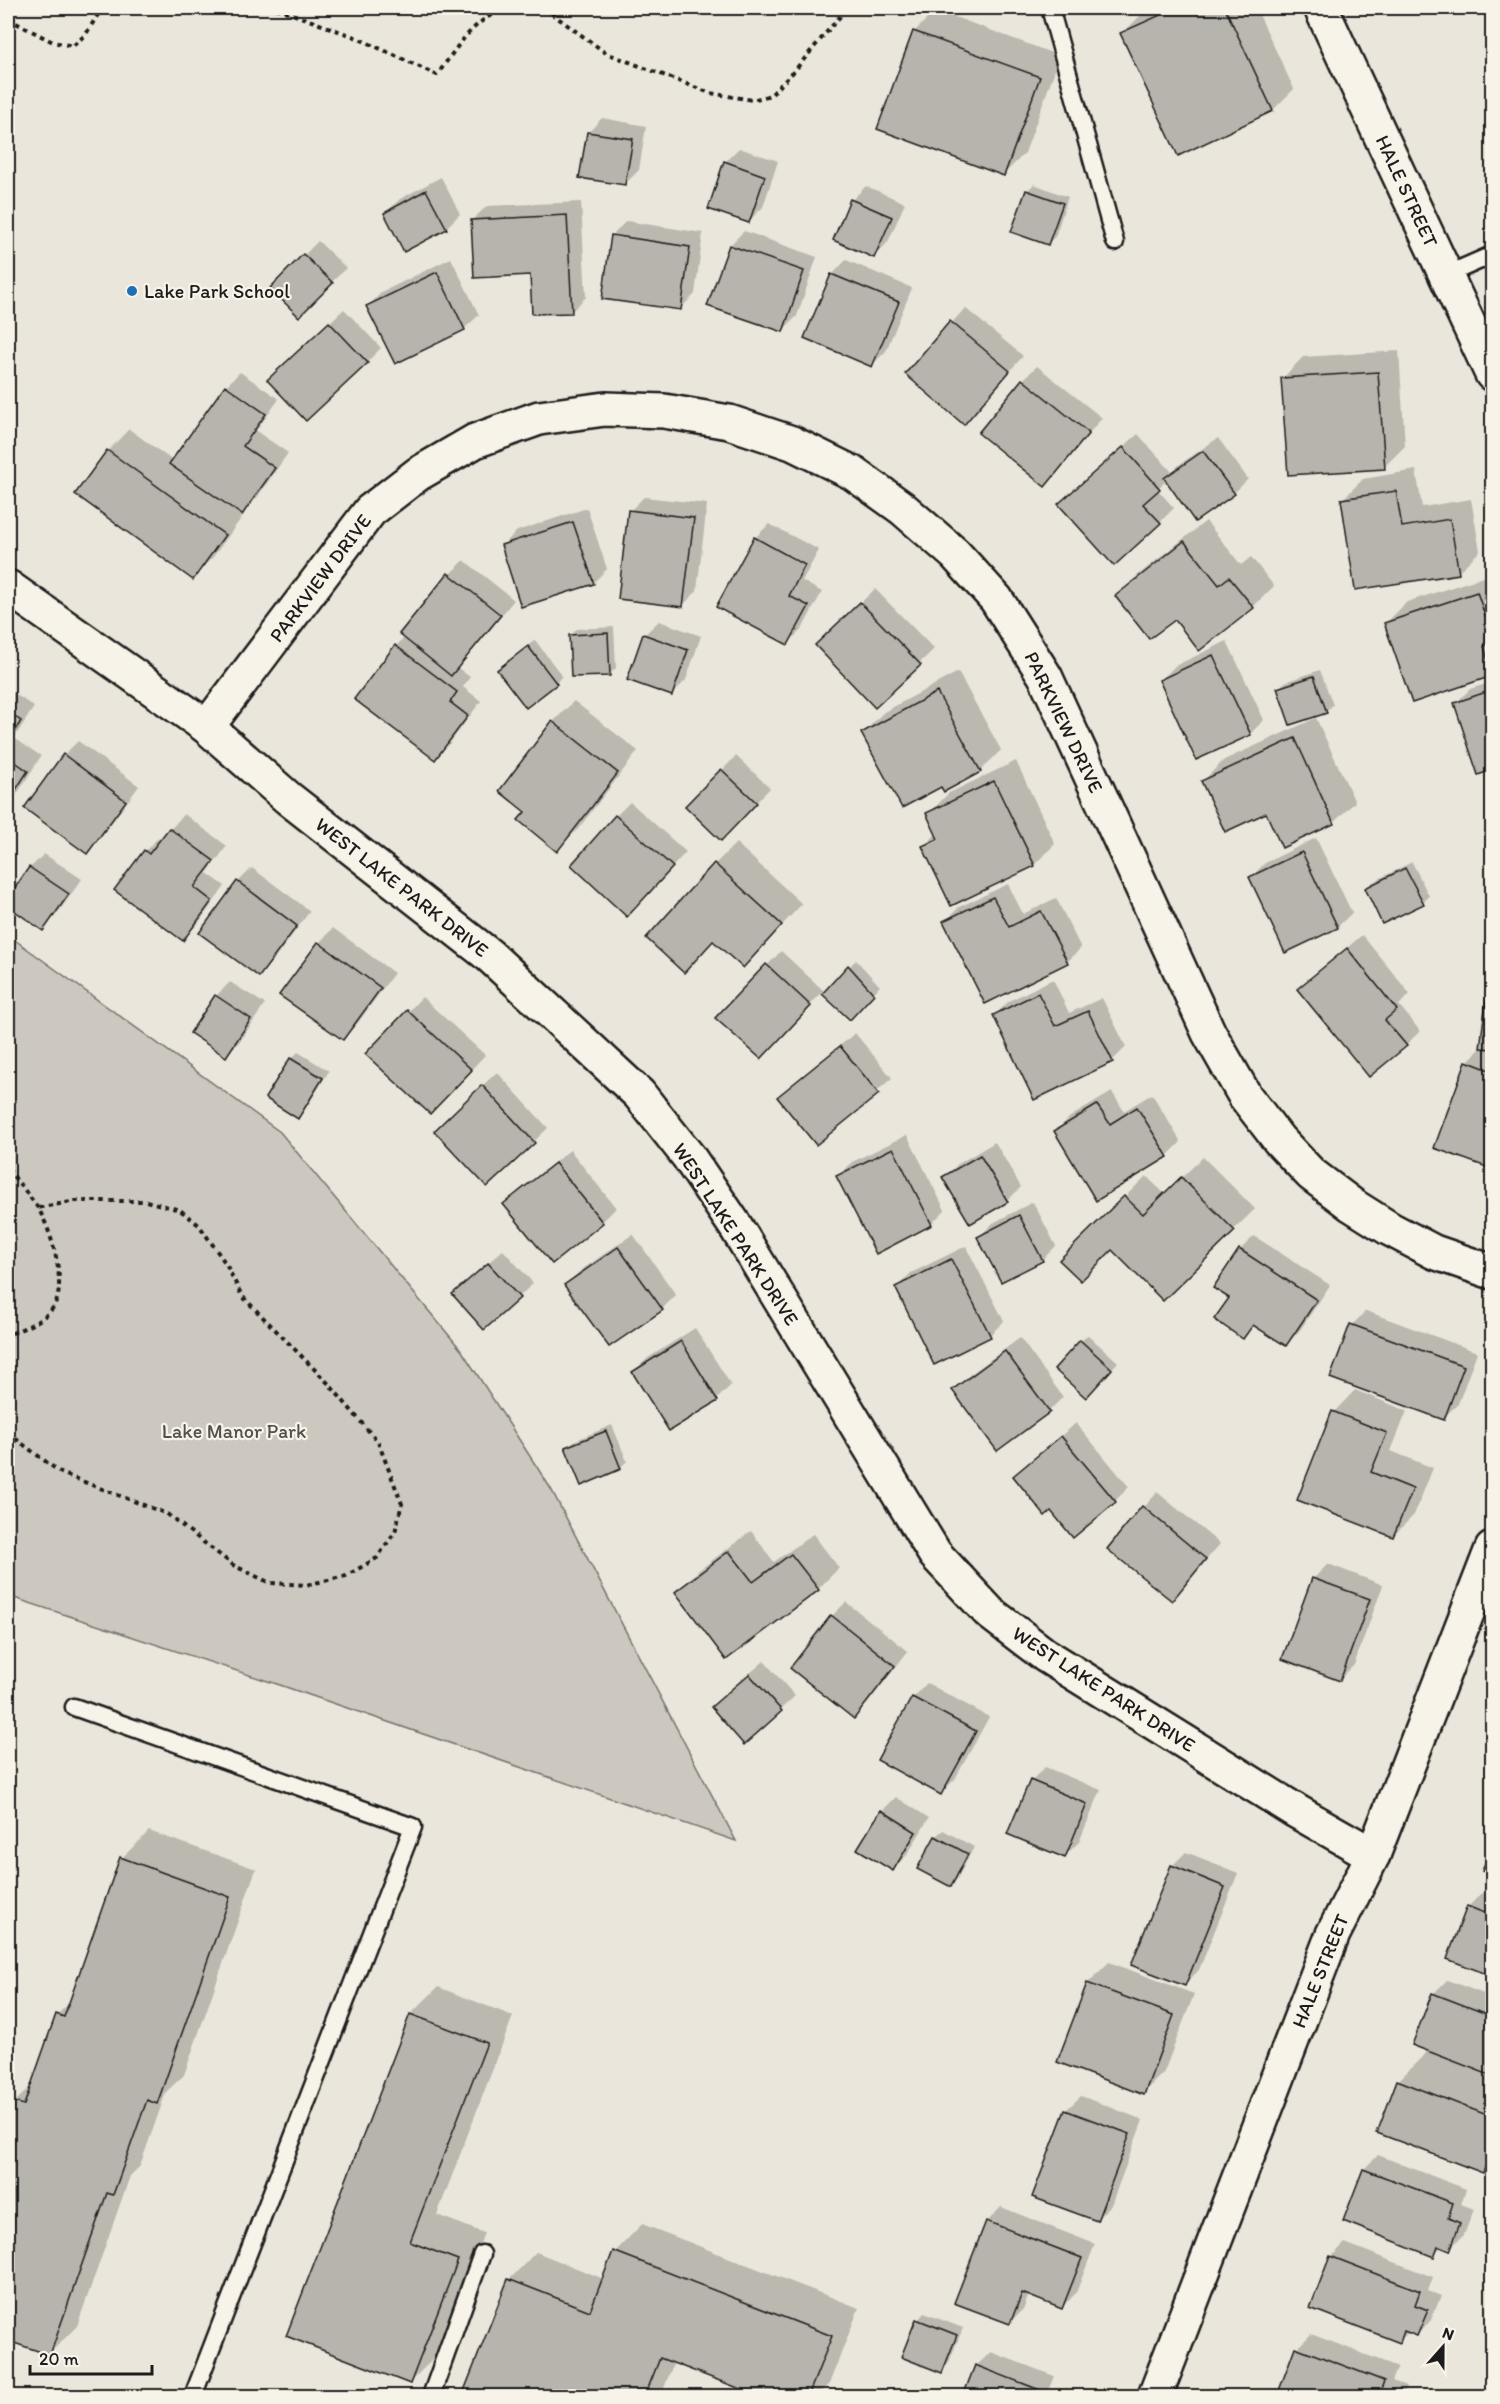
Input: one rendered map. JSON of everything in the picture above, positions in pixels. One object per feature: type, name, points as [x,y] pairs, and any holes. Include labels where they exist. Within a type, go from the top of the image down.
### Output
[{"type":"street","name":"HALE STREET","points":[[1321,8],[1492,374]]},
{"type":"street","name":"PARKVIEW DRIVE","points":[[207,727],[370,512],[418,474],[475,441],[539,418],[605,409],[664,411],[729,422],[792,443],[853,473],[902,507],[955,554],[996,599],[1045,676],[1209,1034],[1245,1096],[1279,1140],[1311,1174],[1352,1205],[1390,1229],[1434,1252],[1492,1272]]},
{"type":"street","name":"WEST LAKE PARK DRIVE","points":[[8,587],[207,727],[288,798],[490,956],[639,1094],[688,1156],[736,1227],[935,1554],[990,1613],[1045,1655],[1296,1812],[1373,1855]]},
{"type":"street","name":"HALE STREET","points":[[1155,2397],[1333,1934],[1373,1855],[1492,1550]]},
{"type":"lane","points":[[1050,8],[1114,242]]},
{"type":"lane","points":[[1446,275],[1492,255]]},
{"type":"lane","points":[[74,1707],[413,1827],[193,2397]]},
{"type":"lane","points":[[431,2397],[482,2254]]},
{"type":"path","points":[[8,19],[53,42],[73,46],[86,34],[102,8]]},
{"type":"path","points":[[276,8],[355,37],[437,75],[467,34],[488,15],[507,8]]},
{"type":"path","points":[[544,8],[606,53],[710,93],[752,100],[771,95],[847,8]]},
{"type":"path","points":[[8,1169],[38,1208],[56,1255],[60,1280],[55,1306],[39,1320],[8,1335]]},
{"type":"path","points":[[8,1432],[61,1473],[167,1514],[233,1565],[270,1583],[306,1585],[346,1576],[377,1558],[394,1532],[402,1504],[378,1442],[329,1384],[242,1296],[226,1264],[199,1225],[180,1210],[146,1201],[76,1200],[38,1208]]},
{"type":"green space","name":"Lake Manor Park","points":[[8,935],[280,1132],[462,1351],[551,1489],[736,1841],[277,1684],[8,1596]]},
{"type":"building","points":[[1176,8],[1225,8],[1273,111],[1178,156],[1120,33]]},
{"type":"building","points":[[913,31],[1040,77],[1004,176],[877,129]]},
{"type":"building","points":[[587,132],[633,139],[625,185],[579,178]]},
{"type":"building","points":[[724,161],[765,176],[749,223],[708,209]]},
{"type":"building","points":[[426,190],[447,229],[404,252],[384,213]]},
{"type":"building","points":[[1026,190],[1063,203],[1048,245],[1011,232]]},
{"type":"building","points":[[850,199],[892,217],[874,258],[833,240]]},
{"type":"building","points":[[567,215],[572,313],[532,314],[530,275],[474,278],[471,220]]},
{"type":"building","points":[[611,235],[690,247],[681,310],[602,299]]},
{"type":"building","points":[[729,245],[804,271],[783,332],[707,306]]},
{"type":"building","points":[[303,254],[333,283],[299,317],[270,288]]},
{"type":"building","points":[[437,272],[465,330],[395,364],[366,306]]},
{"type":"building","points":[[831,274],[899,302],[872,367],[804,338]]},
{"type":"building","points":[[950,321],[1010,371],[964,425],[905,374]]},
{"type":"building","points":[[329,322],[368,363],[306,421],[267,380]]},
{"type":"building","points":[[1378,372],[1385,469],[1288,475],[1281,378]]},
{"type":"building","points":[[1022,379],[1089,433],[1045,487],[978,433]]},
{"type":"building","points":[[225,385],[266,414],[243,446],[275,468],[242,515],[169,464]]},
{"type":"building","points":[[1123,447],[1160,489],[1143,504],[1161,523],[1114,566],[1058,504]]},
{"type":"building","points":[[107,450],[225,535],[193,580],[75,494]]},
{"type":"building","points":[[1203,451],[1235,494],[1195,522],[1164,478]]},
{"type":"building","points":[[1396,491],[1402,527],[1450,519],[1459,574],[1355,590],[1341,499]]},
{"type":"building","points":[[628,510],[694,518],[683,607],[618,599]]},
{"type":"building","points":[[573,522],[594,584],[521,607],[501,545]]},
{"type":"building","points":[[754,537],[805,565],[789,596],[809,606],[788,645],[716,607]]},
{"type":"building","points":[[1184,541],[1219,585],[1229,577],[1254,608],[1199,651],[1175,620],[1149,639],[1115,596]]},
{"type":"building","points":[[448,573],[501,615],[451,676],[399,634]]},
{"type":"building","points":[[1477,592],[1492,636],[1492,643],[1484,646],[1492,676],[1412,703],[1384,623]]},
{"type":"building","points":[[860,602],[921,665],[875,708],[815,645]]},
{"type":"building","points":[[608,633],[610,676],[571,677],[569,635]]},
{"type":"building","points":[[643,634],[688,650],[672,696],[627,680]]},
{"type":"building","points":[[395,645],[457,692],[450,702],[468,716],[435,760],[354,699]]},
{"type":"building","points":[[528,646],[557,684],[526,708],[497,670]]},
{"type":"building","points":[[1213,655],[1251,735],[1196,760],[1159,680]]},
{"type":"building","points":[[1314,676],[1327,713],[1290,725],[1277,688]]},
{"type":"building","points":[[1492,690],[1492,770],[1478,775],[1454,703]]},
{"type":"building","points":[[937,692],[981,772],[944,792],[941,787],[902,808],[861,733]]},
{"type":"building","points":[[8,712],[21,721],[8,743]]},
{"type":"building","points":[[552,721],[618,773],[557,852],[518,820],[525,812],[499,791]]},
{"type":"building","points":[[1295,738],[1334,824],[1282,848],[1266,813],[1225,832],[1201,781]]},
{"type":"building","points":[[63,754],[126,801],[87,854],[24,808]]},
{"type":"building","points":[[8,757],[28,771],[8,802]]},
{"type":"building","points":[[721,769],[757,803],[721,841],[685,806]]},
{"type":"building","points":[[994,781],[1035,866],[951,906],[922,846],[938,839],[926,813]]},
{"type":"building","points":[[1492,810],[1492,834],[1488,811]]},
{"type":"building","points":[[615,815],[673,867],[627,917],[571,865]]},
{"type":"building","points":[[169,828],[214,861],[194,887],[212,901],[183,941],[114,890],[144,850],[149,854]]},
{"type":"building","points":[[1302,852],[1338,928],[1285,953],[1249,877]]},
{"type":"building","points":[[714,863],[782,925],[743,968],[713,941],[684,973],[646,938]]},
{"type":"building","points":[[29,867],[69,894],[43,931],[8,906],[8,898]]},
{"type":"building","points":[[1405,868],[1424,904],[1382,924],[1365,888]]},
{"type":"building","points":[[237,881],[297,926],[259,977],[199,933]]},
{"type":"building","points":[[993,897],[1009,927],[1041,911],[1068,963],[985,1004],[943,921]]},
{"type":"building","points":[[318,942],[381,988],[343,1040],[279,995]]},
{"type":"building","points":[[1347,948],[1397,1010],[1385,1020],[1407,1046],[1369,1077],[1297,989]]},
{"type":"building","points":[[766,964],[811,1006],[761,1059],[715,1018]]},
{"type":"building","points":[[848,965],[874,994],[850,1020],[822,994]]},
{"type":"building","points":[[1038,993],[1055,1026],[1088,1011],[1113,1062],[1034,1100],[993,1015]]},
{"type":"building","points":[[1487,993],[1492,994],[1492,1049],[1480,1048]]},
{"type":"building","points":[[215,995],[251,1019],[226,1057],[190,1033]]},
{"type":"building","points":[[407,1010],[472,1070],[430,1114],[365,1054]]},
{"type":"building","points":[[840,1046],[879,1094],[816,1145],[777,1097]]},
{"type":"building","points":[[290,1058],[323,1078],[298,1119],[265,1098]]},
{"type":"building","points":[[1466,1061],[1492,1071],[1492,1169],[1434,1148]]},
{"type":"building","points":[[482,1085],[535,1143],[487,1187],[434,1131]]},
{"type":"building","points":[[1097,1105],[1110,1124],[1137,1107],[1168,1157],[1096,1201],[1054,1131]]},
{"type":"building","points":[[893,1148],[932,1225],[876,1254],[836,1176]]},
{"type":"building","points":[[980,1155],[1008,1202],[970,1224],[942,1177]]},
{"type":"building","points":[[555,1163],[603,1223],[552,1264],[503,1204]]},
{"type":"building","points":[[1181,1177],[1235,1231],[1163,1301],[1112,1250],[1081,1281],[1059,1260],[1124,1196],[1143,1214]]},
{"type":"building","points":[[1019,1215],[1043,1261],[1001,1282],[977,1237]]},
{"type":"building","points":[[618,1247],[663,1310],[609,1347],[564,1285]]},
{"type":"building","points":[[1239,1249],[1317,1300],[1286,1346],[1253,1325],[1243,1339],[1214,1319],[1229,1298],[1213,1288]]},
{"type":"building","points":[[951,1259],[991,1337],[934,1365],[895,1287]]},
{"type":"building","points":[[488,1263],[520,1298],[484,1330],[452,1294]]},
{"type":"building","points":[[1350,1324],[1464,1366],[1444,1420],[1330,1378]]},
{"type":"building","points":[[1080,1340],[1112,1369],[1086,1398],[1054,1369]]},
{"type":"building","points":[[681,1341],[718,1401],[669,1431],[632,1372]]},
{"type":"building","points":[[1005,1351],[1050,1412],[997,1451],[952,1390]]},
{"type":"building","points":[[1332,1411],[1387,1433],[1371,1472],[1413,1489],[1393,1537],[1297,1500]]},
{"type":"building","points":[[606,1431],[621,1469],[581,1486],[565,1447]]},
{"type":"building","points":[[1061,1436],[1116,1502],[1073,1538],[1051,1511],[1045,1516],[1013,1476]]},
{"type":"building","points":[[1142,1506],[1206,1559],[1172,1601],[1107,1549]]},
{"type":"building","points":[[729,1551],[753,1582],[791,1554],[819,1590],[726,1660],[675,1592]]},
{"type":"building","points":[[1312,1578],[1370,1599],[1340,1681],[1282,1659]]},
{"type":"building","points":[[831,1615],[895,1666],[854,1719],[790,1668]]},
{"type":"building","points":[[749,1674],[782,1711],[744,1745],[711,1707]]},
{"type":"building","points":[[912,1697],[976,1731],[941,1795],[877,1760]]},
{"type":"building","points":[[1030,1780],[1087,1804],[1065,1858],[1007,1834]]},
{"type":"building","points":[[881,1810],[916,1832],[893,1871],[857,1849]]},
{"type":"building","points":[[935,1836],[968,1854],[951,1887],[917,1869]]},
{"type":"building","points":[[1492,1844],[1492,1875],[1482,1871]]},
{"type":"building","points":[[120,1857],[230,1897],[157,2104],[147,2100],[113,2195],[107,2193],[50,2355],[8,2341],[8,2119],[14,2102],[24,2105],[56,2014],[64,2017]]},
{"type":"building","points":[[1171,1865],[1225,1887],[1185,1986],[1131,1965]]},
{"type":"building","points":[[1467,1906],[1492,1916],[1492,1976],[1447,1959]]},
{"type":"building","points":[[1087,1983],[1174,2015],[1144,2095],[1057,2062]]},
{"type":"building","points":[[1432,1993],[1492,2016],[1492,2076],[1412,2045]]},
{"type":"building","points":[[410,2014],[487,2043],[410,2242],[458,2260],[410,2384],[286,2336]]},
{"type":"building","points":[[1397,2080],[1492,2117],[1492,2149],[1483,2173],[1377,2133]]},
{"type":"building","points":[[1065,2110],[1130,2134],[1097,2221],[1032,2197]]},
{"type":"building","points":[[1363,2169],[1453,2203],[1448,2218],[1460,2223],[1450,2251],[1438,2246],[1434,2257],[1343,2221]]},
{"type":"building","points":[[986,2221],[1082,2258],[1062,2309],[1022,2293],[1010,2324],[954,2303]]},
{"type":"building","points":[[613,2251],[832,2336],[808,2396],[759,2396],[660,2358],[645,2396],[462,2396],[508,2279],[590,2311]]},
{"type":"building","points":[[1330,2256],[1420,2291],[1415,2305],[1428,2310],[1417,2336],[1404,2331],[1400,2343],[1310,2308]]},
{"type":"building","points":[[916,2319],[957,2335],[942,2373],[901,2357]]},
{"type":"building","points":[[1295,2347],[1384,2381],[1379,2395],[1383,2396],[1277,2396]]},
{"type":"building","points":[[975,2365],[1040,2390],[1038,2396],[963,2396]]},
{"type":"place","name":"Lake Park School","points":[[132,291]]}]
